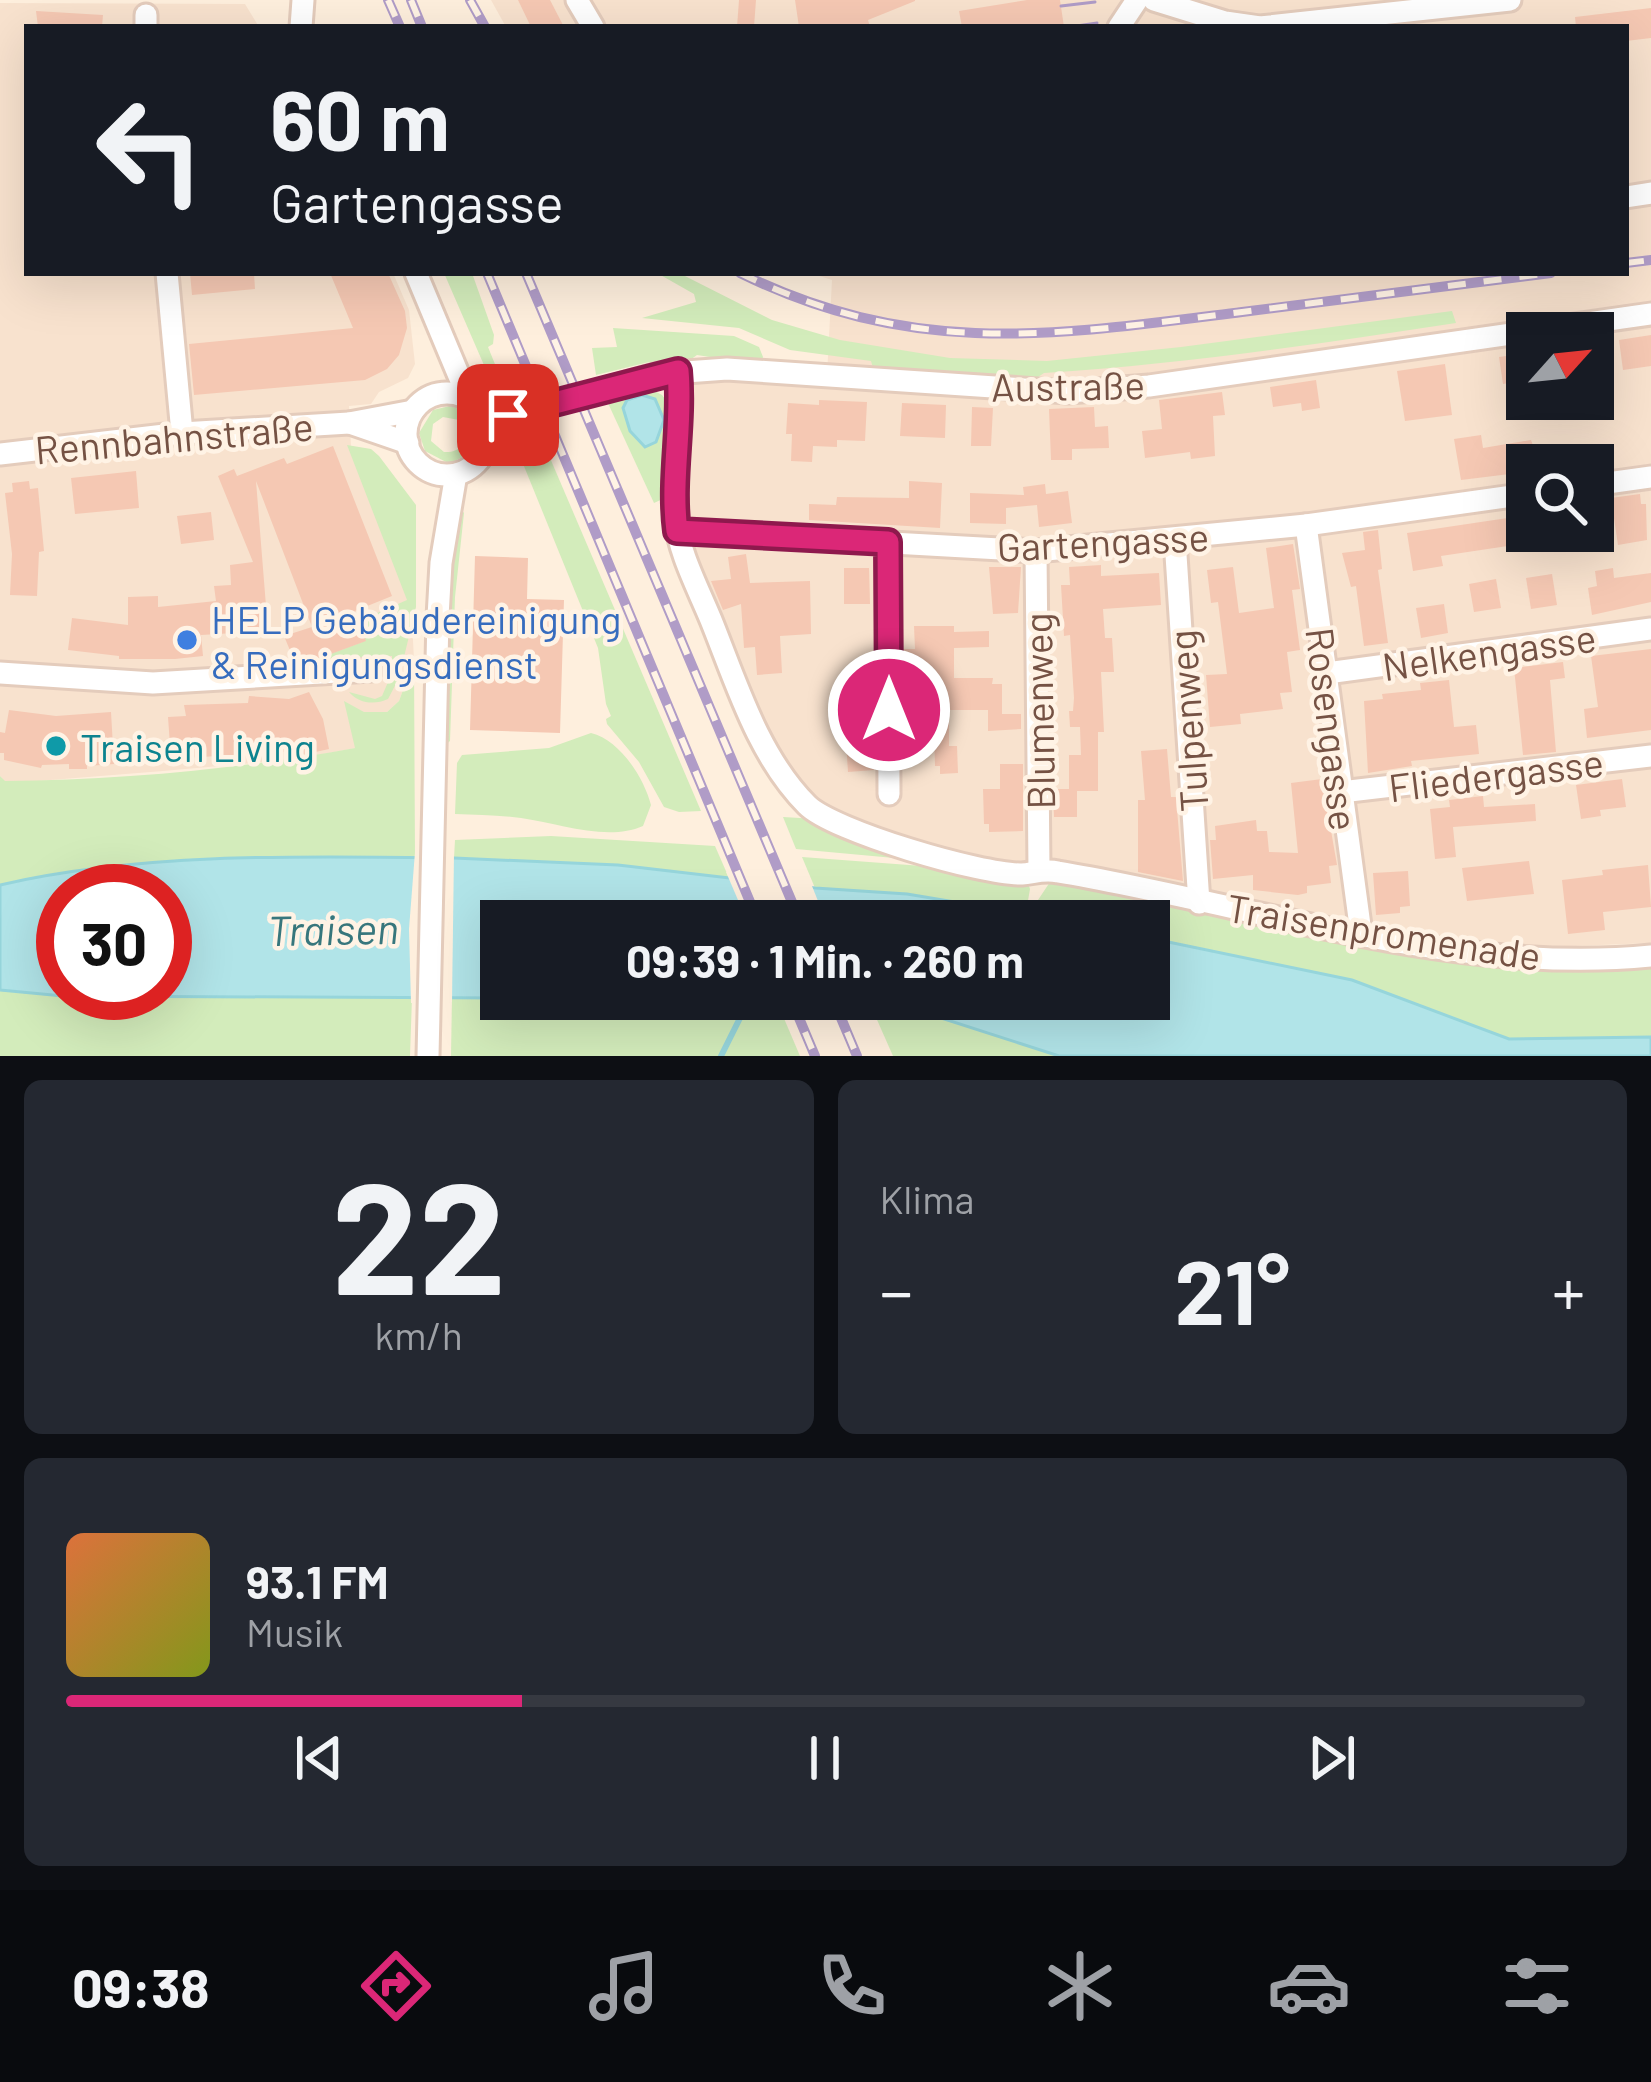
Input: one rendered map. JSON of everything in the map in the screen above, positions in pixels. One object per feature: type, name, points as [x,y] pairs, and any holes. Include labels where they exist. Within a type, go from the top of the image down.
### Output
[{"type":"street","points":[[1154,0],[1242,24]]},
{"type":"street","points":[[1299,24],[1481,10],[1510,0]]},
{"type":"street","points":[[167,276],[182,433]]},
{"type":"street","points":[[417,276],[469,400],[487,422],[489,435],[479,460],[456,474],[432,472],[413,456],[408,442],[406,425],[413,411],[435,395],[453,393],[469,400]]},
{"type":"street","name":"Austraße","points":[[487,422],[678,371],[727,369],[1067,392],[1149,386],[1651,314]]},
{"type":"street","points":[[435,395],[441,336]]},
{"type":"street","name":"Traisenpromenade","points":[[678,371],[677,531],[755,726],[787,781],[810,808],[851,829],[950,862],[1021,874],[1040,870],[1443,948],[1561,958],[1651,956]]},
{"type":"street","name":"Rennbahnstraße","points":[[0,454],[182,433],[349,423],[413,411]]},
{"type":"street","name":"Rennbahnstraße","points":[[349,423],[408,442]]},
{"type":"street","points":[[428,1056],[441,563],[432,472]]},
{"type":"street","points":[[441,563],[456,474]]},
{"type":"street","points":[[1614,482],[1651,477]]},
{"type":"street","name":"Gartengasse","points":[[677,531],[1036,551],[1306,525],[1506,497]]},
{"type":"street","name":"Rosengasse","points":[[1306,525],[1361,932]]},
{"type":"street","name":"Tulpenweg","points":[[1175,540],[1198,903]]},
{"type":"street","points":[[888,542],[889,794]]},
{"type":"street","name":"Blumenweg","points":[[1036,551],[1040,870]]},
{"type":"street","name":"Nelkengasse","points":[[1327,673],[1651,629]]},
{"type":"street","points":[[0,673],[153,682],[370,670]]},
{"type":"street","name":"Fliedergasse","points":[[1341,792],[1651,756]]},
{"type":"shaded area","points":[[491,0],[1651,0],[1651,943],[1469,950],[983,867],[810,808],[767,732],[677,531],[678,371],[827,375],[832,280],[819,276],[1629,276],[1629,24],[504,24]]},
{"type":"shaded area","points":[[0,3],[245,4],[257,24],[24,24],[24,276],[394,276],[409,310],[415,364],[408,378],[379,392],[371,404],[349,406],[351,447],[411,600],[414,660],[399,701],[387,712],[363,712],[345,702],[356,748],[297,759],[38,781],[4,781],[0,776]]},
{"type":"green space","points":[[445,276],[473,276],[494,335],[488,347],[499,374],[505,372],[528,395],[501,388],[490,379]]},
{"type":"green space","points":[[662,276],[685,276],[772,320],[840,340],[950,358],[1047,361],[1452,311],[1456,323],[1038,377],[873,368],[871,361],[790,350],[739,328],[642,318],[696,302],[694,294]]},
{"type":"green space","points":[[613,328],[734,336],[759,347],[763,357],[761,365],[697,355],[596,375],[592,348],[617,347]]},
{"type":"green space","points":[[649,388],[671,406],[667,497],[654,503],[607,401]]},
{"type":"green space","points":[[450,406],[474,426],[473,444],[460,459],[448,463],[425,451],[419,433],[433,410]],"holes":[[[443,417],[459,420],[466,430],[463,443],[444,452],[431,441],[433,424]]]},
{"type":"green space","points":[[538,420],[547,451],[701,811],[664,807],[639,762],[607,724],[611,716],[598,648],[517,449],[521,429]]},
{"type":"green space","points":[[347,445],[371,449],[416,505],[416,607],[399,678],[388,699],[378,702],[362,701],[349,692],[375,699],[382,696],[392,673],[392,656],[314,660],[365,641],[359,621],[407,600]]},
{"type":"green space","points":[[460,508],[464,513],[455,597],[450,741],[445,745],[449,602]]},
{"type":"green space","points":[[414,660],[415,858],[36,864],[36,878],[0,885],[0,776],[5,781],[137,776],[355,748],[344,701],[364,712],[387,712],[399,701]]},
{"type":"green space","points":[[591,733],[612,743],[637,772],[651,805],[643,826],[598,832],[513,817],[455,814],[457,763],[462,755],[549,748]]},
{"type":"green space","points":[[783,817],[817,819],[916,860],[796,849]]},
{"type":"green space","points":[[551,836],[715,846],[729,878],[618,865],[454,858],[455,840]]},
{"type":"green space","points":[[802,857],[949,868],[1028,883],[1030,889],[1028,900],[947,900],[815,888]]},
{"type":"green space","points":[[1050,882],[1140,900],[1038,900]]},
{"type":"green space","points":[[1170,906],[1401,952],[1531,968],[1651,962],[1651,1037],[1509,1039],[1352,980],[1170,942]]},
{"type":"green space","points":[[0,990],[36,993],[36,1020],[192,1020],[192,996],[412,997],[410,1056],[0,1056]]},
{"type":"green space","points":[[452,996],[480,997],[480,1020],[785,1020],[800,1056],[451,1056]]},
{"type":"green space","points":[[877,1020],[947,1020],[1059,1056],[893,1056]]},
{"type":"water","points":[[642,395],[655,399],[664,420],[656,442],[645,447],[630,431],[623,408],[627,400]]},
{"type":"water","name":"Traisen","points":[[284,857],[618,865],[943,900],[480,900],[480,998],[192,997],[192,864],[138,864]]},
{"type":"water","name":"Traisen","points":[[36,878],[36,993],[0,990],[0,885]]},
{"type":"water","points":[[1170,942],[1352,980],[1509,1039],[1651,1037],[1651,1056],[1059,1056],[947,1020],[1170,1020]]},
{"type":"pier","points":[[415,852],[454,852],[452,1002],[411,1003],[409,929]]},
{"type":"pier","points":[[726,872],[810,881],[818,900],[738,900]]},
{"type":"building","points":[[518,0],[550,0],[562,24],[530,24]]},
{"type":"building","points":[[739,0],[756,0],[754,24],[737,24]]},
{"type":"building","points":[[795,0],[915,0],[868,20],[869,24],[799,24]]},
{"type":"building","points":[[1060,0],[1064,24],[961,24],[959,11]]},
{"type":"building","points":[[1651,8],[1651,38],[1629,41],[1629,24],[1576,24],[1575,17]]},
{"type":"building","points":[[36,11],[103,15],[102,24],[38,24]]},
{"type":"building","points":[[190,276],[254,276],[255,289],[192,295]]},
{"type":"building","points":[[331,276],[389,276],[407,328],[399,355],[387,369],[365,380],[194,395],[189,344],[353,328]]},
{"type":"building","points":[[1651,335],[1651,366],[1623,370],[1619,340]]},
{"type":"building","points":[[1506,356],[1506,384],[1503,384],[1499,357]]},
{"type":"building","points":[[1445,364],[1452,415],[1405,421],[1397,371]]},
{"type":"building","points":[[1316,380],[1320,408],[1302,411],[1301,403],[1273,407],[1270,387]]},
{"type":"building","points":[[1222,392],[1225,415],[1213,416],[1215,456],[1191,459],[1190,452],[1145,458],[1142,431],[1162,429],[1159,400]]},
{"type":"building","points":[[819,400],[867,402],[865,441],[837,440],[837,447],[813,446],[812,462],[791,461],[788,403],[819,405]]},
{"type":"building","points":[[902,403],[946,405],[945,438],[900,436]]},
{"type":"building","points":[[972,407],[993,408],[991,446],[971,446]]},
{"type":"building","points":[[1094,407],[1095,427],[1108,426],[1109,448],[1072,449],[1072,460],[1051,460],[1049,409]]},
{"type":"building","points":[[1481,435],[1483,448],[1506,444],[1506,475],[1461,480],[1454,439]]},
{"type":"building","points":[[333,446],[392,596],[355,611],[366,641],[320,658],[294,660],[284,636],[312,627],[256,481],[268,631],[201,635],[203,656],[175,659],[119,659],[68,650],[72,618],[128,625],[128,597],[158,596],[158,607],[216,601],[214,586],[231,585],[230,565],[253,562],[218,476],[234,469],[237,476],[284,458],[287,464]]},
{"type":"building","points":[[136,471],[139,508],[75,514],[71,478]]},
{"type":"building","points":[[29,481],[30,489],[38,488],[44,551],[39,552],[37,596],[10,595],[12,554],[5,493],[13,492],[12,483]]},
{"type":"building","points":[[909,481],[942,483],[940,528],[809,520],[809,504],[836,505],[837,497],[909,498]]},
{"type":"building","points":[[1045,484],[1046,494],[1068,491],[1072,523],[1039,527],[1037,505],[1006,508],[1006,524],[970,523],[970,493],[1024,495],[1023,487]]},
{"type":"building","points":[[1640,494],[1641,504],[1646,504],[1647,540],[1618,545],[1614,498]]},
{"type":"building","points":[[211,512],[214,540],[181,544],[177,516]]},
{"type":"building","points":[[1506,518],[1506,546],[1441,556],[1443,566],[1413,571],[1407,533]]},
{"type":"building","points":[[1378,530],[1388,643],[1364,646],[1356,586],[1351,587],[1342,553],[1365,550],[1363,532]]},
{"type":"building","points":[[1293,544],[1300,589],[1292,590],[1300,650],[1287,652],[1292,692],[1280,693],[1283,709],[1240,714],[1241,724],[1210,727],[1206,675],[1227,674],[1218,602],[1211,603],[1207,570],[1233,567],[1239,613],[1274,608],[1266,548]]},
{"type":"building","points":[[746,554],[750,583],[810,581],[811,634],[780,636],[782,673],[757,675],[755,647],[744,648],[741,604],[723,610],[711,581],[731,579],[728,557]]},
{"type":"building","points":[[475,556],[528,558],[527,599],[564,600],[560,733],[470,730]]},
{"type":"building","points":[[1101,565],[1101,576],[1159,573],[1161,605],[1103,609],[1105,638],[1112,638],[1114,672],[1101,672],[1104,732],[1098,732],[1098,791],[1077,791],[1077,817],[1054,817],[1053,789],[1069,789],[1069,755],[1081,755],[1080,727],[1070,727],[1074,698],[1061,585],[1070,585],[1069,567]]},
{"type":"building","points":[[989,567],[1021,567],[1018,613],[993,614]]},
{"type":"building","points":[[844,568],[869,568],[870,604],[844,604]]},
{"type":"building","points":[[1613,568],[1614,578],[1651,573],[1651,602],[1592,615],[1588,588],[1597,586],[1595,571]]},
{"type":"building","points":[[1552,574],[1557,605],[1531,609],[1526,578]]},
{"type":"building","points":[[1496,579],[1501,608],[1474,612],[1469,584]]},
{"type":"building","points":[[1444,604],[1448,633],[1421,638],[1416,608]]},
{"type":"building","points":[[914,626],[989,631],[989,647],[954,648],[954,678],[993,678],[992,684],[1002,684],[1002,714],[1021,714],[1021,729],[988,731],[988,710],[949,710],[949,746],[957,746],[958,773],[940,774],[940,766],[935,766],[934,728],[906,728],[903,649],[915,649]]},
{"type":"building","points":[[1651,649],[1651,730],[1587,738],[1584,709],[1598,707],[1591,656]]},
{"type":"building","points":[[1563,662],[1565,678],[1550,680],[1556,752],[1523,755],[1514,668]]},
{"type":"building","points":[[1449,680],[1454,727],[1476,725],[1479,754],[1411,761],[1412,766],[1368,773],[1364,701],[1421,690],[1420,683]]},
{"type":"building","points":[[309,692],[323,719],[329,749],[297,756],[296,751],[171,759],[168,717],[186,716],[184,705],[248,703],[249,696],[289,699]]},
{"type":"building","name":"Traisen Living","points":[[9,710],[56,716],[111,712],[114,764],[41,768],[4,760],[0,732],[5,733]]},
{"type":"building","points":[[874,739],[874,770],[848,772],[846,742]]},
{"type":"building","points":[[1167,749],[1183,881],[1138,872],[1138,800],[1145,800],[1141,751]]},
{"type":"building","points":[[1000,764],[1023,764],[1023,831],[989,832],[989,824],[984,824],[983,789],[1000,789]]},
{"type":"building","points":[[1322,779],[1337,865],[1329,866],[1331,883],[1307,886],[1307,893],[1298,895],[1253,890],[1253,875],[1213,879],[1210,840],[1216,840],[1215,826],[1256,820],[1257,831],[1267,831],[1269,852],[1298,853],[1291,783]]},
{"type":"building","points":[[1622,779],[1626,807],[1600,810],[1601,816],[1581,819],[1576,785]]},
{"type":"building","points":[[1483,796],[1484,807],[1535,804],[1536,821],[1453,827],[1456,857],[1435,859],[1430,809],[1450,807],[1449,800]]},
{"type":"building","points":[[1529,861],[1534,894],[1467,901],[1462,868]]},
{"type":"building","points":[[1648,865],[1651,907],[1603,912],[1605,930],[1568,934],[1562,880]]},
{"type":"building","points":[[1408,871],[1410,906],[1400,907],[1400,913],[1376,915],[1373,873]]},
{"type":"waterway","points":[[721,1056],[739,1020]]},
{"type":"tram line","points":[[1061,6],[1095,2]]},
{"type":"tram line","points":[[1090,24],[1097,23]]},
{"type":"railway","points":[[388,0],[399,24]]},
{"type":"railway","points":[[411,0],[421,24]]},
{"type":"railway","points":[[470,0],[483,24]]},
{"type":"railway","points":[[1629,263],[1651,260]]},
{"type":"railway","points":[[488,276],[749,900]]},
{"type":"railway","points":[[527,276],[791,900]]},
{"type":"railway","points":[[747,276],[866,319],[988,333],[1111,328],[1527,276]]},
{"type":"railway","points":[[800,1020],[815,1056]]},
{"type":"railway","points":[[842,1020],[857,1056]]},
{"type":"place","name":"HELP Gebäudereinigung & Reinigungsdienst","points":[[187,640]]},
{"type":"place","name":"Traisen Living","points":[[56,746]]},
{"type":"route","points":[[508,415],[678,371],[677,531],[888,542],[889,710]]}]
